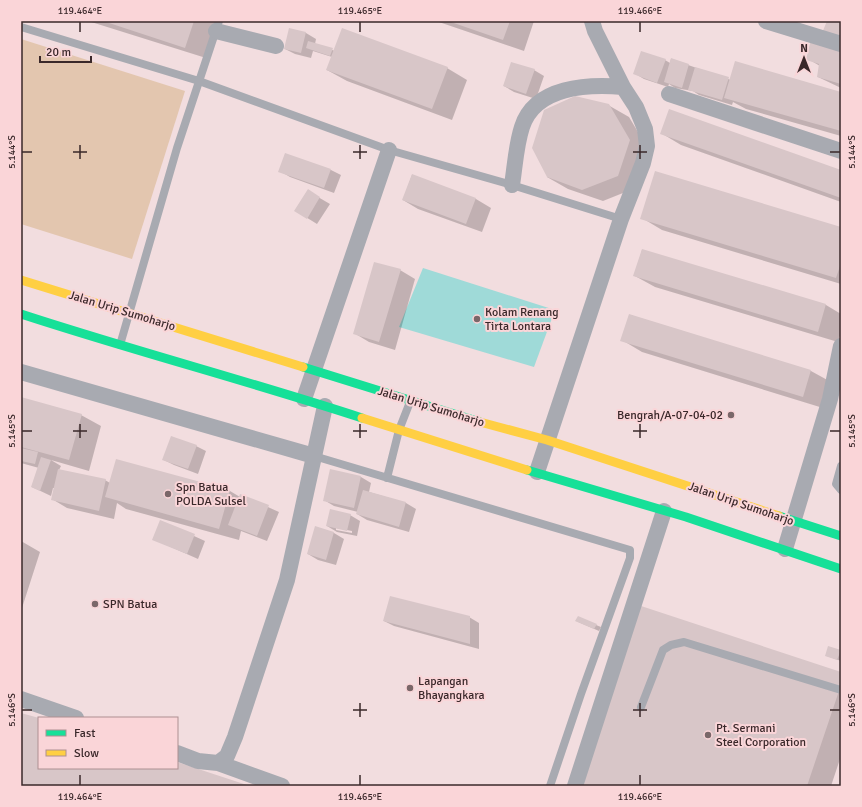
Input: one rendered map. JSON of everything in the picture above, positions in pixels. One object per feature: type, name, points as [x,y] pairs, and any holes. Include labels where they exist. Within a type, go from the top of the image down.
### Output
[{"type":"highway","name":"Jalan Urip Sumoharjo","points":[[21,280],[410,401],[547,440],[794,522],[841,536]]},
{"type":"highway","points":[[21,314],[120,346],[304,399],[399,430],[785,549],[841,569]]},
{"type":"street","points":[[537,472],[621,219],[643,163],[646,146],[645,129],[636,107],[623,87],[595,31],[592,21]]},
{"type":"street","points":[[766,21],[841,44]]},
{"type":"street","points":[[217,26],[276,46]]},
{"type":"street","points":[[512,185],[522,126],[530,111],[551,95],[571,88],[604,85],[623,87]]},
{"type":"street","points":[[670,94],[841,150]]},
{"type":"street","points":[[304,399],[389,150]]},
{"type":"street","points":[[785,549],[830,399],[841,346]]},
{"type":"street","points":[[21,372],[314,456]]},
{"type":"street","points":[[218,763],[226,756],[235,737],[287,580],[325,406]]},
{"type":"street","points":[[575,786],[664,511]]},
{"type":"street","points":[[21,699],[73,717]]},
{"type":"street","points":[[178,753],[198,760],[218,763],[279,786]]},
{"type":"lane","points":[[120,346],[128,313],[217,26]]},
{"type":"lane","points":[[21,27],[199,81],[389,150],[512,185],[621,219]]},
{"type":"lane","points":[[387,478],[399,430],[410,401]]},
{"type":"lane","points":[[314,456],[630,550],[630,558],[581,694],[550,786]]},
{"type":"lane","points":[[841,466],[836,484],[841,490]]},
{"type":"lane","points":[[642,707],[663,650],[671,645],[684,642],[841,690]]},
{"type":"shaded area","points":[[21,39],[185,91],[132,259],[21,224]]},
{"type":"water","name":"Kolam Renang Tirta Lontara","points":[[423,268],[555,310],[534,367],[399,327]]},
{"type":"building","points":[[103,21],[194,21],[185,48]]},
{"type":"building","points":[[448,21],[510,21],[503,40]]},
{"type":"building","points":[[827,21],[841,21],[841,40],[822,33]]},
{"type":"building","points":[[289,28],[306,32],[301,53],[284,49]]},
{"type":"building","points":[[342,28],[448,67],[432,109],[326,70]]},
{"type":"building","points":[[811,39],[841,48],[841,84],[817,77],[819,64],[806,60]]},
{"type":"building","points":[[308,41],[333,48],[330,56],[306,48]]},
{"type":"building","points":[[641,51],[666,59],[657,83],[633,74]]},
{"type":"building","points":[[671,58],[689,64],[682,88],[664,82]]},
{"type":"building","points":[[735,61],[841,92],[841,131],[724,98]]},
{"type":"building","points":[[511,62],[535,69],[526,94],[503,86]]},
{"type":"building","points":[[695,67],[729,77],[722,100],[688,90]]},
{"type":"building","points":[[575,96],[609,104],[630,140],[618,176],[582,190],[547,177],[532,148],[544,110]]},
{"type":"building","points":[[669,109],[841,170],[841,198],[660,134]]},
{"type":"building","points":[[285,153],[331,169],[324,188],[278,172]]},
{"type":"building","points":[[655,171],[841,227],[841,263],[836,278],[640,219]]},
{"type":"building","points":[[412,174],[476,198],[466,224],[402,200]]},
{"type":"building","points":[[308,189],[320,197],[307,219],[294,211]]},
{"type":"building","points":[[642,249],[826,304],[818,332],[633,276]]},
{"type":"building","points":[[374,262],[401,269],[379,342],[353,334]]},
{"type":"building","points":[[629,314],[811,370],[803,397],[620,341]]},
{"type":"building","points":[[21,397],[82,414],[69,460],[21,447]]},
{"type":"building","points":[[171,436],[197,445],[188,469],[162,460]]},
{"type":"building","points":[[21,448],[38,452],[35,464],[21,461]]},
{"type":"building","points":[[41,457],[51,460],[40,491],[31,487]]},
{"type":"building","name":"Spn Batua POLDA Sulsel","points":[[116,459],[230,490],[219,529],[105,497]]},
{"type":"building","points":[[58,469],[106,479],[99,511],[51,500]]},
{"type":"building","points":[[330,469],[361,476],[354,508],[323,501]]},
{"type":"building","points":[[363,490],[406,502],[399,527],[356,514]]},
{"type":"building","points":[[240,494],[269,505],[257,536],[228,525]]},
{"type":"building","points":[[330,509],[351,514],[347,531],[326,526]]},
{"type":"building","points":[[160,520],[195,534],[187,554],[152,540]]},
{"type":"building","points":[[315,526],[334,532],[326,560],[307,554]]},
{"type":"building","points":[[390,596],[470,616],[470,644],[383,621]]},
{"type":"building","name":"Pt. Sermani Steel Corporation","points":[[635,604],[841,672],[841,685],[807,786],[575,786]]},
{"type":"building","points":[[578,616],[597,624],[594,629],[575,621]]},
{"type":"building","points":[[828,646],[841,650],[837,660],[825,656]]},
{"type":"building","points":[[21,713],[38,718],[38,769],[178,769],[178,762],[250,786],[21,786]]},
{"type":"traffic: fast","points":[[21,314],[362,418]]},
{"type":"traffic: fast","points":[[303,367],[480,422]]},
{"type":"traffic: fast","points":[[527,470],[686,517],[841,569]]},
{"type":"traffic: fast","points":[[779,516],[841,536]]},
{"type":"traffic: slow","points":[[21,280],[303,367]]},
{"type":"traffic: slow","points":[[362,418],[527,470]]},
{"type":"traffic: slow","points":[[480,422],[547,440],[779,516]]},
{"type":"place","name":"Kolam Renang Tirta Lontara","points":[[477,319]]},
{"type":"place","name":"Bengrah/A-07-04-02","points":[[731,415]]},
{"type":"place","name":"Spn Batua POLDA Sulsel","points":[[168,494]]},
{"type":"place","name":"SPN Batua","points":[[95,604]]},
{"type":"place","name":"Lapangan Bhayangkara","points":[[410,688]]},
{"type":"place","name":"Pt. Sermani Steel Corporation","points":[[708,735]]}]
